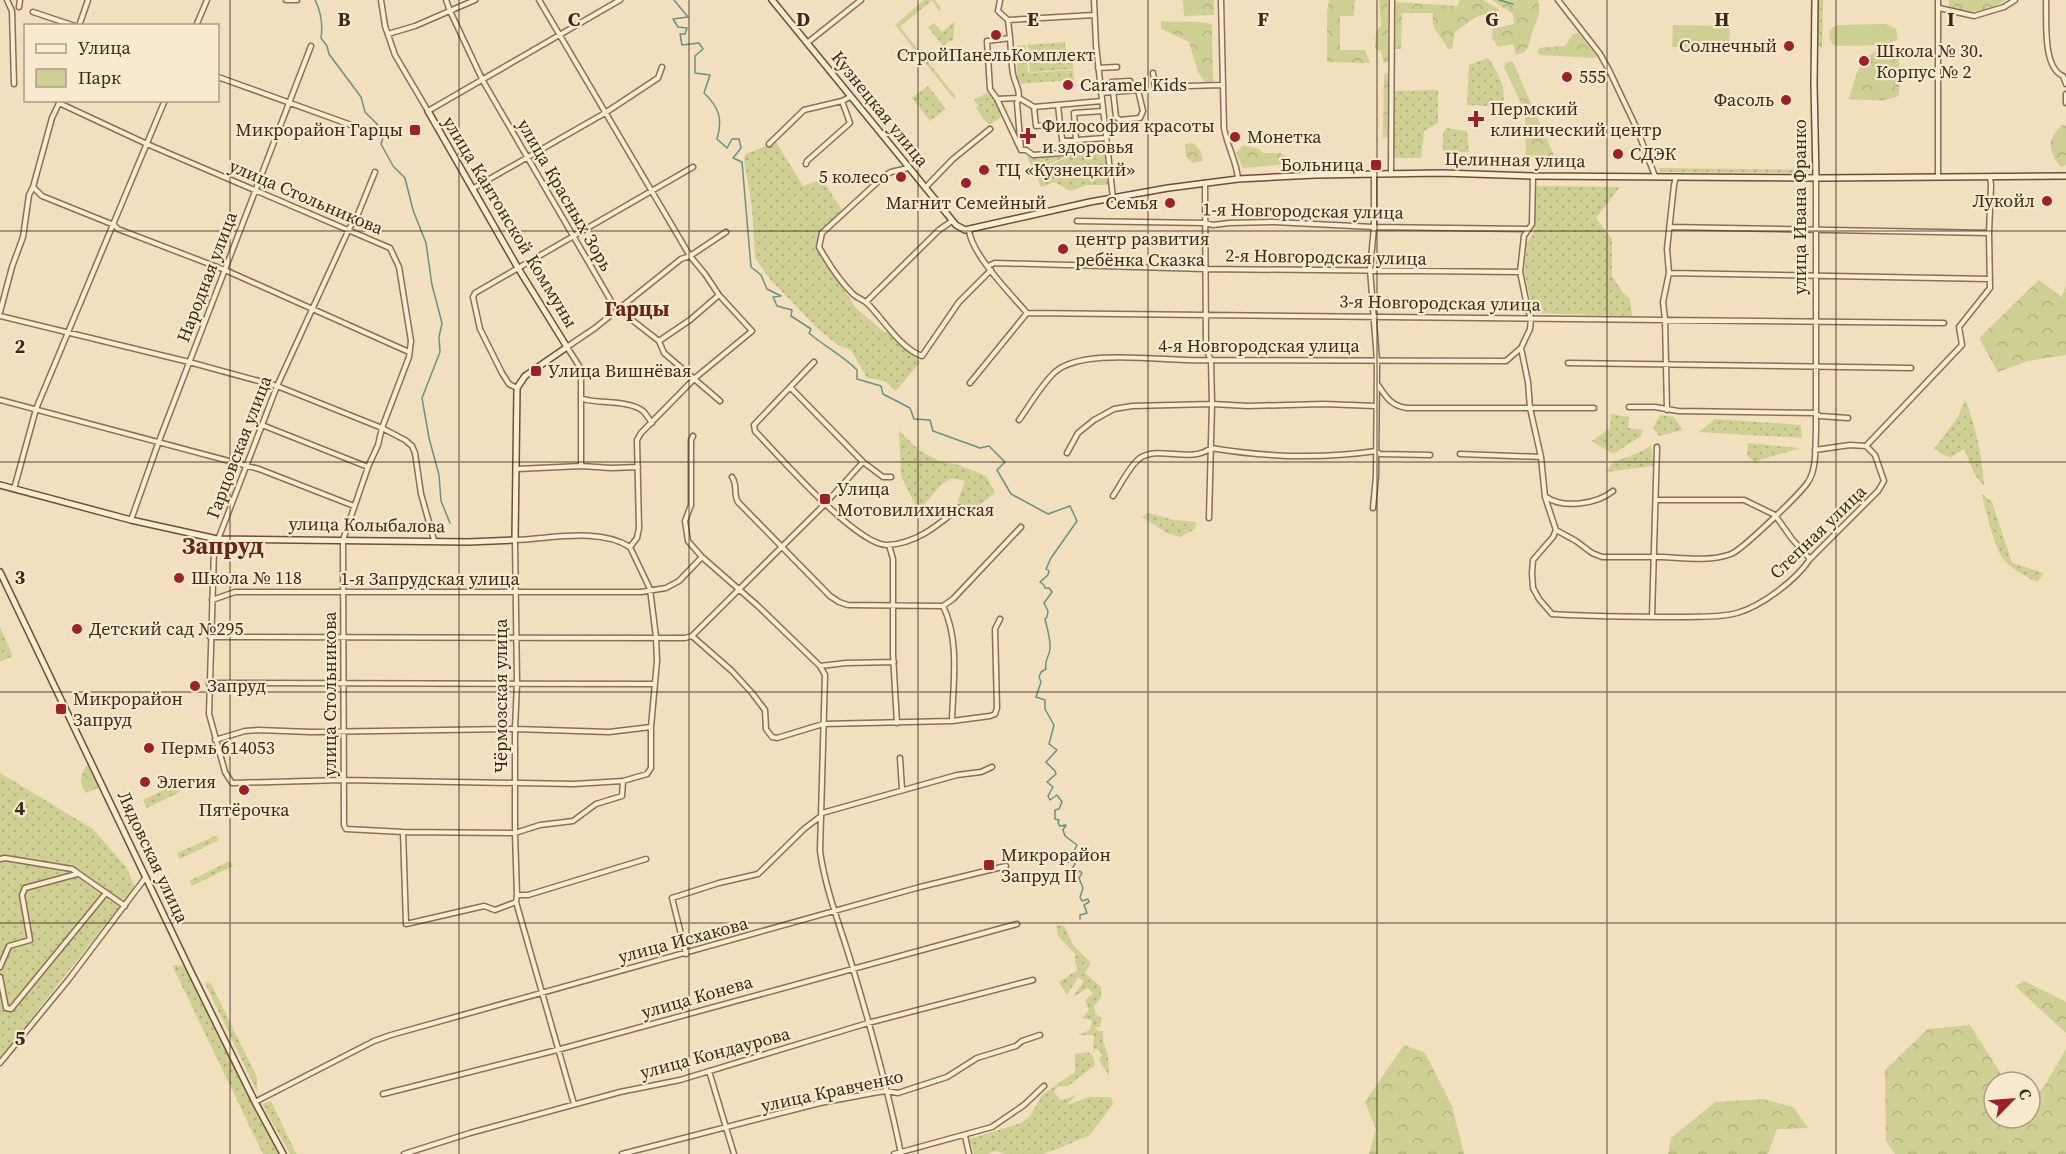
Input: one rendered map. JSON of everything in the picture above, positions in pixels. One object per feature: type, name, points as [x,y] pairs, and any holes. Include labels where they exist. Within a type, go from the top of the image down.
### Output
[{"type":"main road","name":"Кузнецкая улица","points":[[772,0],[952,221],[960,229],[969,230]]},
{"type":"main road","name":"улица Ивана Франко","points":[[1815,0],[1816,178]]},
{"type":"main road","name":"улица Кантонской Коммуны","points":[[428,111],[518,268],[567,347]]},
{"type":"main road","name":"Целинная улица","points":[[969,230],[1113,198],[1238,179],[1374,173],[1816,178],[2066,176]]},
{"type":"main road","points":[[517,388],[525,376],[567,347]]},
{"type":"main road","name":"Чёрмозская улица","points":[[514,540],[517,388]]},
{"type":"main road","name":"улица Колыбалова","points":[[0,485],[131,520],[218,539],[468,542],[514,540]]},
{"type":"main road","name":"Лядовская улица","points":[[0,572],[146,878],[255,1102],[283,1154]]},
{"type":"street","points":[[7,0],[12,11],[14,84]]},
{"type":"street","points":[[19,7],[20,0]]},
{"type":"street","points":[[80,24],[88,0]]},
{"type":"street","points":[[197,24],[207,0]]},
{"type":"street","points":[[286,0],[297,0]]},
{"type":"street","name":"улица Кантонской Коммуны","points":[[381,0],[395,56],[428,111]]},
{"type":"street","name":"улица Красных Зорь","points":[[446,0],[483,81],[617,310],[659,341],[664,353],[720,401]]},
{"type":"street","points":[[388,34],[415,26],[475,0]]},
{"type":"street","points":[[343,780],[574,784],[623,781],[647,774],[651,768],[651,727],[657,661],[656,637],[650,590],[630,547],[637,538],[639,528],[637,440],[641,433],[695,378],[752,331],[719,295],[705,273],[690,256],[539,0]]},
{"type":"street","points":[[428,111],[620,0]]},
{"type":"street","points":[[807,43],[861,0]]},
{"type":"street","points":[[1000,0],[998,11],[1008,20],[1013,77],[1019,87],[1017,103],[1021,150]]},
{"type":"street","points":[[1094,0],[1102,111],[1113,198]]},
{"type":"street","points":[[1221,0],[1221,85],[1225,135],[1238,171],[1238,179]]},
{"type":"street","points":[[1391,173],[1392,0]]},
{"type":"street","points":[[1558,0],[1600,54],[1609,70],[1640,136],[1655,176]]},
{"type":"street","points":[[1938,0],[1938,177]]},
{"type":"street","points":[[1939,8],[1974,16],[2004,7],[2014,0]]},
{"type":"street","points":[[2046,0],[2049,59],[2057,74],[2062,76],[2066,84]]},
{"type":"street","points":[[33,12],[69,24]]},
{"type":"street","points":[[1008,20],[1094,15]]},
{"type":"street","points":[[1010,38],[987,41],[990,89],[1021,150]]},
{"type":"street","name":"Народная улица","points":[[131,520],[254,190],[311,46]]},
{"type":"street","points":[[472,189],[605,112],[658,78],[662,67]]},
{"type":"street","points":[[1098,68],[1117,67]]},
{"type":"street","points":[[1154,73],[1155,87],[1221,85]]},
{"type":"street","points":[[219,77],[351,125]]},
{"type":"street","points":[[1101,93],[1113,92],[1138,90],[1143,111],[1140,118],[1118,119],[1113,92],[1112,82],[1130,81]]},
{"type":"street","points":[[2066,94],[2066,103]]},
{"type":"street","points":[[769,144],[804,110],[850,98]]},
{"type":"street","points":[[997,99],[1019,98],[1034,106],[1102,101]]},
{"type":"street","points":[[806,164],[850,123],[842,101]]},
{"type":"street","points":[[0,312],[23,237],[29,195],[59,102]]},
{"type":"street","name":"улица Стольникова","points":[[59,102],[147,144],[390,248],[399,267],[411,341],[409,352],[343,540],[343,780],[344,825],[348,830],[403,832]]},
{"type":"street","points":[[14,489],[36,408],[164,102]]},
{"type":"street","points":[[1021,150],[1026,150],[1033,155],[1064,153],[1058,105]]},
{"type":"street","points":[[1034,106],[1036,126],[1060,124]]},
{"type":"street","points":[[1076,140],[1074,113],[1102,111]]},
{"type":"street","points":[[925,188],[954,159],[990,129]]},
{"type":"street","points":[[1063,141],[1106,138]]},
{"type":"street","points":[[517,388],[509,384],[502,373],[480,329],[473,297],[475,293],[693,166]]},
{"type":"street","points":[[908,168],[891,172],[883,177],[822,233],[819,247],[830,266],[853,295],[866,302],[902,342],[916,354],[922,356],[959,302],[990,268]]},
{"type":"street","name":"Гарцовская улица","points":[[343,780],[232,783],[225,772],[209,714],[214,550],[277,386],[358,214],[375,172]]},
{"type":"street","points":[[1373,508],[1377,361],[1370,269],[1374,227],[1374,173]]},
{"type":"street","points":[[1533,176],[1532,224],[1522,248],[1520,272],[1531,318],[1530,329],[1521,348],[1528,382],[1530,408],[1541,457],[1545,497],[1556,530]]},
{"type":"street","points":[[1667,410],[1663,302],[1669,273],[1667,249],[1676,176]]},
{"type":"street","points":[[1815,450],[1850,445],[1866,446],[1962,345],[1959,327],[1990,288],[1990,177]]},
{"type":"street","name":"улица Ивана Франко","points":[[1556,530],[1597,556],[1700,558],[1732,554],[1809,481],[1815,450],[1816,178]]},
{"type":"street","points":[[1205,183],[1206,349],[1211,360],[1212,404],[1209,518]]},
{"type":"street","points":[[33,187],[42,196],[114,225],[118,229],[225,270],[409,352]]},
{"type":"street","points":[[866,302],[939,230],[952,221]]},
{"type":"street","name":"1-я Новгородская улица","points":[[1077,221],[1213,225],[1274,222],[1374,227],[1529,229]]},
{"type":"street","points":[[1671,227],[1989,233]]},
{"type":"street","points":[[969,230],[971,242],[1027,313],[970,383]]},
{"type":"street","points":[[567,347],[681,259],[690,256],[726,232]]},
{"type":"street","name":"2-я Новгородская улица","points":[[990,268],[994,263],[1205,269],[1520,272]]},
{"type":"street","points":[[1669,273],[1990,279]]},
{"type":"street","points":[[659,341],[690,320],[719,295]]},
{"type":"street","name":"3-я Новгородская улица","points":[[1027,313],[1944,323]]},
{"type":"street","points":[[0,316],[277,386],[405,440],[412,446],[415,453],[421,494],[434,540]]},
{"type":"street","name":"улица Кантонской Коммуны","points":[[567,347],[582,369],[581,466]]},
{"type":"street","name":"4-я Новгородская улица","points":[[1019,420],[1054,373],[1066,364],[1097,358],[1135,357],[1192,361],[1506,361],[1521,348]]},
{"type":"street","points":[[814,362],[754,425],[755,431],[825,504],[867,538],[889,545],[916,538],[959,508]]},
{"type":"street","points":[[1568,363],[1911,368]]},
{"type":"street","points":[[1377,384],[1390,402],[1398,407],[1594,408]]},
{"type":"street","points":[[790,387],[863,462],[883,477],[891,477]]},
{"type":"street","points":[[582,398],[596,402],[629,404],[643,411],[652,423]]},
{"type":"street","points":[[0,400],[247,465],[354,506]]},
{"type":"street","points":[[1067,453],[1078,433],[1094,420],[1114,409],[1132,406],[1323,404],[1376,406]]},
{"type":"street","points":[[1629,407],[1815,413],[1820,416],[1848,418]]},
{"type":"street","points":[[262,425],[368,467]]},
{"type":"street","points":[[693,436],[691,440],[691,505],[685,521],[688,541],[702,557],[820,666],[825,675],[820,851],[822,868],[853,968],[901,1153]]},
{"type":"street","name":"Степная улица","points":[[1556,530],[1553,537],[1533,560],[1533,588],[1552,614],[1652,617],[1735,614],[1752,608],[1769,597],[1803,569],[1810,559],[1878,491],[1884,481],[1875,455],[1866,446]]},
{"type":"street","points":[[1211,447],[1261,455],[1354,454],[1376,451],[1380,454],[1430,455]]},
{"type":"street","points":[[1113,496],[1137,460],[1147,454],[1202,455],[1211,447]]},
{"type":"street","points":[[1652,617],[1657,447]]},
{"type":"street","points":[[1460,454],[1541,457]]},
{"type":"street","points":[[210,637],[685,638],[692,636],[825,504],[863,462]]},
{"type":"street","points":[[517,469],[581,466],[638,467]]},
{"type":"street","points":[[732,477],[735,481],[735,494],[738,502],[830,596],[848,605],[943,606],[953,599],[1021,527]]},
{"type":"street","points":[[1545,497],[1563,504],[1602,498],[1613,490]]},
{"type":"street","points":[[1656,500],[1744,500],[1775,515],[1810,559]]},
{"type":"street","name":"улица Колыбалова","points":[[514,540],[566,536],[592,537],[622,542],[630,547]]},
{"type":"street","name":"Чёрмозская улица","points":[[514,540],[517,682],[514,729],[516,902],[574,1104]]},
{"type":"street","points":[[889,545],[893,559],[897,723]]},
{"type":"street","name":"1-я Запрудская улица","points":[[212,600],[235,592],[641,592],[666,588],[679,581],[702,557]]},
{"type":"street","points":[[943,606],[948,614],[952,637],[952,721]]},
{"type":"street","points":[[692,636],[732,670],[752,693],[765,711],[766,729],[772,737],[777,738],[824,724],[952,721],[994,714],[997,708],[995,629],[1000,619]]},
{"type":"street","points":[[820,666],[894,662]]},
{"type":"street","points":[[209,683],[654,684]]},
{"type":"street","points":[[215,740],[245,731],[258,730],[343,732],[514,729],[609,732],[651,727]]},
{"type":"street","points":[[900,759],[902,789]]},
{"type":"street","points":[[686,954],[672,898],[719,883],[758,874],[822,814],[902,789],[957,775],[981,772],[992,767]]},
{"type":"street","points":[[516,902],[495,910],[484,906],[406,924],[403,832],[515,833],[540,825],[573,821],[596,804],[622,796],[623,781]]},
{"type":"street","points":[[0,859],[72,869],[125,906]]},
{"type":"street","points":[[517,895],[528,895],[646,859]]},
{"type":"street","name":"улица Исхакова","points":[[255,1102],[369,1046],[374,1041],[391,1035],[942,881],[1006,866]]},
{"type":"street","points":[[0,967],[9,946],[30,940],[22,894],[25,888],[77,874]]},
{"type":"street","points":[[0,1063],[69,979],[146,878]]},
{"type":"street","points":[[0,976],[6,1008],[11,1009],[106,893]]},
{"type":"street","name":"улица Конева","points":[[383,1094],[557,1050],[1017,924]]},
{"type":"street","name":"улица Кондаурова","points":[[404,1154],[574,1104],[680,1080],[868,1023],[1033,980]]},
{"type":"street","name":"улица Кравченко","points":[[622,1154],[820,1103],[886,1091],[898,1093],[947,1077],[977,1058],[1016,1046],[1022,1041],[1040,1035]]},
{"type":"street","points":[[1,1051],[8,1053]]},
{"type":"street","points":[[709,1071],[734,1154]]},
{"type":"street","points":[[894,1154],[992,1127],[1024,1105],[1044,1086]]},
{"type":"street","points":[[965,1136],[969,1154]]},
{"type":"green space","points":[[924,0],[932,0],[900,27],[956,97],[954,99],[895,25]]},
{"type":"green space","points":[[932,0],[935,0],[941,8],[939,11]]},
{"type":"green space","points":[[1183,0],[1214,0],[1214,15],[1184,16]]},
{"type":"green space","points":[[1329,0],[1356,0],[1354,16],[1340,16],[1340,50],[1365,50],[1370,63],[1327,62]]},
{"type":"green space","points":[[1379,0],[1388,0],[1389,62],[1384,63],[1381,51],[1375,48],[1376,31],[1381,26]]},
{"type":"green space","points":[[1460,0],[1483,0],[1500,10],[1476,17],[1455,32],[1452,49],[1448,49],[1435,29],[1433,13],[1402,13],[1401,49],[1395,49],[1396,2],[1457,6]]},
{"type":"green space","points":[[1492,0],[1538,0],[1538,18],[1529,45],[1523,52],[1516,55],[1513,44],[1498,47],[1492,38],[1493,29],[1514,24],[1513,14]]},
{"type":"green space","points":[[1818,0],[1823,0],[1822,48],[1818,43]]},
{"type":"green space","points":[[1949,0],[2006,0],[1985,9],[1964,11],[1949,9]]},
{"type":"green space","points":[[955,21],[953,41],[943,46],[928,27],[934,23],[942,32]]},
{"type":"green space","points":[[1161,21],[1212,24],[1213,82],[1205,82],[1198,72],[1189,42],[1161,29]]},
{"type":"green space","points":[[1886,24],[1896,29],[1898,39],[1887,45],[1834,45],[1829,35],[1833,28],[1840,25]]},
{"type":"green space","points":[[1673,25],[1730,26],[1729,48],[1672,47]]},
{"type":"green space","points":[[1578,33],[1597,56],[1595,58],[1540,55],[1538,52],[1539,48],[1565,46],[1573,34]]},
{"type":"green space","points":[[1065,42],[1066,53],[1072,54],[1073,69],[1030,72],[1028,45]]},
{"type":"green space","points":[[1026,45],[1028,73],[1073,70],[1074,80],[1018,84],[1016,46]]},
{"type":"green space","points":[[1895,46],[1899,50],[1899,95],[1881,100],[1849,99],[1858,70],[1867,57],[1883,48]]},
{"type":"green space","points":[[1488,58],[1503,87],[1502,107],[1467,105],[1469,65]]},
{"type":"green space","points":[[1509,62],[1513,62],[1557,162],[1526,159],[1525,112],[1504,67]]},
{"type":"green space","points":[[1389,73],[1388,137],[1383,138],[1384,74]]},
{"type":"green space","points":[[928,86],[946,109],[930,121],[912,98]]},
{"type":"green space","points":[[1438,90],[1438,123],[1424,131],[1421,158],[1394,158],[1395,91]]},
{"type":"green space","points":[[987,93],[994,100],[1000,115],[1000,118],[991,124],[982,117],[974,100]]},
{"type":"green space","points":[[2063,125],[2066,126],[2066,165],[2062,167],[2054,157],[2051,140]]},
{"type":"green space","points":[[1446,128],[1467,131],[1469,152],[1443,152],[1443,134]]},
{"type":"green space","points":[[1077,141],[1078,151],[1104,148],[1108,185],[1086,185],[1070,191],[1055,182],[1041,187],[1035,173],[1065,158],[1067,152],[1064,152],[1063,142]]},
{"type":"green space","points":[[776,142],[803,186],[822,179],[842,210],[818,234],[817,249],[856,308],[885,333],[888,332],[920,362],[896,391],[885,381],[867,378],[851,350],[838,345],[818,329],[770,279],[755,258],[752,207],[744,159],[746,154]]},
{"type":"green space","points":[[1193,143],[1200,150],[1203,161],[1192,163],[1186,156],[1185,144]]},
{"type":"green space","points":[[1243,145],[1259,149],[1263,153],[1280,153],[1287,157],[1288,164],[1243,168],[1236,153]]},
{"type":"green space","points":[[1027,157],[1064,157],[1034,172]]},
{"type":"green space","points":[[1659,168],[1808,170],[1808,173],[1660,172]]},
{"type":"green space","points":[[1535,186],[1620,187],[1596,218],[1612,239],[1612,276],[1623,293],[1630,299],[1632,316],[1534,313],[1524,273],[1527,244],[1535,228]]},
{"type":"green space","points":[[2039,280],[2062,297],[2066,286],[2066,355],[2028,361],[1998,372],[1979,338]]},
{"type":"green space","points":[[1965,400],[1978,442],[1984,486],[1974,473],[1964,449],[1950,458],[1934,449],[1958,417]]},
{"type":"green space","points":[[1611,414],[1629,417],[1628,428],[1643,430],[1641,436],[1613,454],[1592,441],[1610,428]]},
{"type":"green space","points":[[1660,415],[1674,417],[1683,430],[1659,436],[1653,428]]},
{"type":"green space","points":[[1715,419],[1801,425],[1802,438],[1699,432]]},
{"type":"green space","points":[[899,431],[920,451],[939,461],[959,465],[986,476],[995,493],[966,516],[958,501],[965,481],[952,478],[941,485],[922,507],[916,506],[901,476]]},
{"type":"green space","points":[[1748,443],[1800,448],[1754,462],[1747,455]]},
{"type":"green space","points":[[1651,446],[1654,466],[1606,472],[1613,462]]},
{"type":"green space","points":[[1982,494],[1992,502],[2012,563],[2044,573],[2037,582],[2012,568],[2001,556]]},
{"type":"green space","points":[[1148,513],[1174,520],[1196,522],[1195,529],[1180,537],[1167,533],[1142,517]]},
{"type":"green space","points":[[0,627],[13,656],[0,662]]},
{"type":"green space","points":[[88,764],[99,784],[98,788],[86,793],[81,778]]},
{"type":"green space","points":[[0,773],[93,829],[126,867],[135,887],[0,1058]]},
{"type":"green space","points":[[176,784],[180,792],[147,808],[143,800]]},
{"type":"green space","points":[[217,835],[219,840],[180,859],[177,853]]},
{"type":"green space","points":[[230,861],[233,866],[192,886],[189,881]]},
{"type":"green space","points":[[1056,925],[1064,926],[1073,945],[1091,963],[1085,973],[1101,987],[1101,998],[1094,1006],[1095,1014],[1102,1018],[1100,1027],[1095,1027],[1098,1031],[1103,1031],[1109,1076],[1099,1060],[1102,1054],[1096,1048],[1093,1053],[1094,1035],[1078,1035],[1090,1030],[1092,1020],[1082,1018],[1089,1010],[1085,1000],[1093,994],[1088,988],[1073,997],[1084,981],[1078,977],[1067,995],[1059,982],[1078,970],[1075,954],[1058,936]]},
{"type":"green space","points":[[172,965],[184,966],[279,1154],[263,1154]]},
{"type":"green space","points":[[204,981],[211,984],[257,1077],[257,1092]]},
{"type":"green space","points":[[2024,981],[2066,1002],[2066,1033],[2015,986]]},
{"type":"green space","points":[[1970,1025],[1998,1070],[1982,1070],[1982,1130],[2042,1130],[2042,1090],[2066,1049],[2066,1154],[1895,1154],[1886,1141],[1885,1070],[1928,1029]]},
{"type":"green space","points":[[1404,1045],[1425,1053],[1452,1106],[1464,1154],[1369,1154],[1376,1129],[1365,1102]]},
{"type":"green space","points":[[1088,1052],[1093,1056],[1095,1065],[1068,1086],[1057,1087],[1054,1092],[1061,1100],[1077,1095],[1066,1105],[1090,1097],[1111,1097],[1113,1104],[1090,1135],[1042,1154],[1006,1154],[995,1151],[987,1154],[974,1154],[969,1139],[1021,1123],[1030,1116],[1042,1095],[1075,1072],[1075,1054]]},
{"type":"green space","points":[[1763,1099],[1793,1107],[1808,1128],[1777,1129],[1768,1154],[1668,1154],[1671,1138],[1715,1102]]},
{"type":"green space","points":[[271,1101],[297,1154],[290,1154],[262,1104]]},
{"type":"waterway","points":[[315,0],[321,19],[321,38],[329,54],[361,97],[365,112],[384,135],[381,144],[393,166],[405,178],[413,210],[426,243],[432,285],[442,323],[439,337],[440,352],[422,398],[439,475],[441,501],[450,523]]},
{"type":"waterway","points":[[674,0],[688,17],[673,19],[678,27],[687,28],[685,34],[680,34],[682,45],[699,43],[703,49],[695,56],[695,73],[710,75],[704,93],[713,103],[718,114],[720,125],[717,139],[727,148],[732,139],[739,139],[741,148],[733,158],[742,162],[751,267],[761,275],[767,289],[781,296],[773,297],[777,306],[792,310],[791,316],[811,329],[809,333],[857,370],[857,379],[881,386],[883,394],[910,408],[914,419],[930,420],[933,431],[980,448],[989,446],[1005,462],[997,470],[1011,494],[1048,514],[1070,506],[1077,521],[1051,558],[1046,569],[1049,571],[1048,575],[1040,582],[1052,592],[1044,603],[1048,611],[1045,619],[1050,645],[1046,669],[1039,677],[1041,682],[1036,697],[1045,700],[1045,709],[1054,725],[1049,744],[1057,750],[1046,762],[1056,774],[1047,782],[1053,787],[1048,796],[1050,800],[1057,795],[1062,802],[1059,809],[1055,810],[1055,819],[1059,820],[1060,826],[1066,825],[1063,830],[1065,836],[1077,845],[1072,855],[1069,854],[1068,862],[1072,861],[1075,864],[1071,870],[1072,873],[1080,871],[1082,873],[1079,878],[1083,888],[1080,897],[1082,901],[1088,899],[1089,902],[1084,905],[1087,913],[1080,915],[1080,919]]},
{"type":"waterway","points":[[1499,0],[1513,4]]},
{"type":"place","name":"СтройПанельКомплект","points":[[996,35]]},
{"type":"place","name":"Солнечный","points":[[1789,46]]},
{"type":"place","name":"Школа № 30. Корпус № 2","points":[[1864,61]]},
{"type":"place","name":"555","points":[[1567,77]]},
{"type":"place","name":"Caramel Kids","points":[[1068,85]]},
{"type":"place","name":"Фасоль","points":[[1786,100]]},
{"type":"place","name":"Пермский клинический центр","points":[[1476,119]]},
{"type":"place","name":"Микрорайон Гарцы","points":[[415,130]]},
{"type":"place","name":"Философия красоты и здоровья","points":[[1028,136]]},
{"type":"place","name":"Монетка","points":[[1235,137]]},
{"type":"place","name":"СДЭК","points":[[1618,154]]},
{"type":"place","name":"Больница","points":[[1376,165]]},
{"type":"place","name":"ТЦ «Кузнецкий»","points":[[984,170]]},
{"type":"place","name":"5 колесо","points":[[901,177]]},
{"type":"place","name":"Магнит Семейный","points":[[966,183]]},
{"type":"place","name":"Лукойл","points":[[2047,201]]},
{"type":"place","name":"Семья","points":[[1170,203]]},
{"type":"place","name":"центр развития ребёнка Сказка","points":[[1063,249]]},
{"type":"place","name":"Улица Вишнёвая","points":[[536,371]]},
{"type":"place","name":"Улица Мотовилихинская","points":[[825,499]]},
{"type":"place","name":"Школа № 118","points":[[179,578]]},
{"type":"place","name":"Детский сад №295","points":[[77,629]]},
{"type":"place","name":"Запруд","points":[[195,686]]},
{"type":"place","name":"Микрорайон Запруд","points":[[61,709]]},
{"type":"place","name":"Пермь 614053","points":[[149,748]]},
{"type":"place","name":"Элегия","points":[[145,782]]},
{"type":"place","name":"Пятёрочка","points":[[244,790]]},
{"type":"place","name":"Микрорайон Запруд II","points":[[989,865]]},
{"type":"district","name":"Гарцы","points":[[637,309]]},
{"type":"district","name":"Запруд","points":[[223,546]]}]
